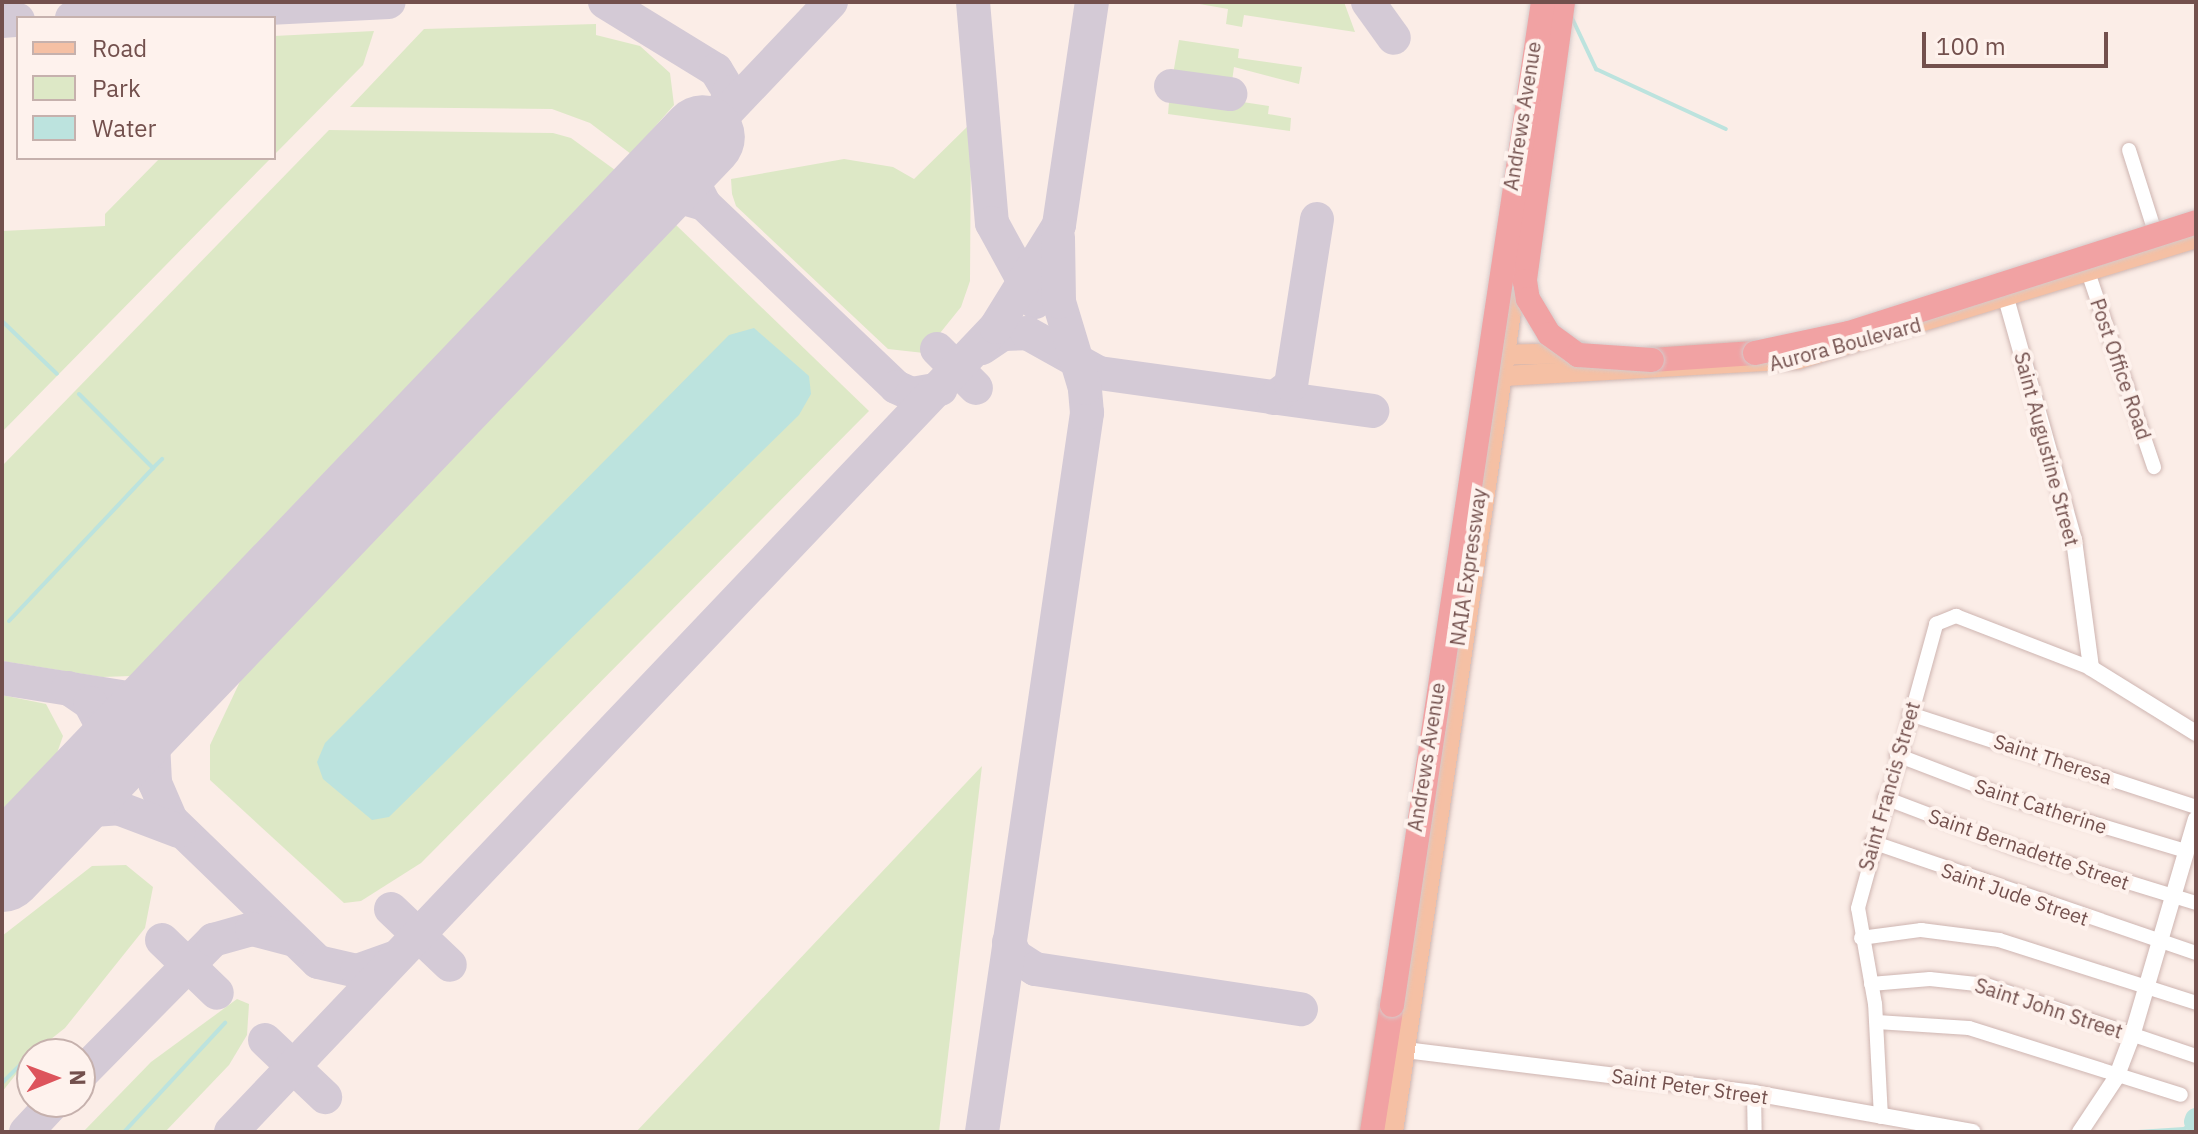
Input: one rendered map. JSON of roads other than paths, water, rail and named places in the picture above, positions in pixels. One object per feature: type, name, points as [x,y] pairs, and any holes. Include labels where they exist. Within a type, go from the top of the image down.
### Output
[{"type":"highway","name":"NAIA Expressway","points":[[1371,1132],[1541,2]]},
{"type":"highway","name":"NAIA Expressway","points":[[1385,1132],[1559,2]]},
{"type":"highway","points":[[1559,2],[1525,281],[1538,321],[1578,355],[1652,360],[1796,347],[2196,222]]},
{"type":"main road","name":"Andrews Avenue","points":[[1393,1132],[1425,909],[1491,377],[1542,45],[1541,2]]},
{"type":"main road","name":"Andrews Avenue","points":[[1542,45],[1559,2]]},
{"type":"main road","name":"Aurora Boulevard","points":[[1491,377],[1760,366],[2196,215]]},
{"type":"main road","name":"Aurora Boulevard","points":[[1494,356],[1758,344],[1897,321],[2006,298],[2196,238]]},
{"type":"main road","name":"Andrews Avenue","points":[[1371,1132],[1403,905],[1491,377]]},
{"type":"main road","points":[[1403,905],[1425,909]]},
{"type":"street","points":[[2129,150],[2154,229]]},
{"type":"street","name":"Post Office Road","points":[[2088,272],[2154,467]]},
{"type":"street","name":"Saint Augustine Street","points":[[2006,298],[2074,540],[2091,668]]},
{"type":"street","name":"Saint Francis Street","points":[[1881,1117],[1877,1022],[1858,908],[1872,842],[1936,624],[1946,617],[2091,668]]},
{"type":"street","points":[[2091,668],[2196,733]]},
{"type":"street","name":"Saint Theresa","points":[[1910,714],[2196,807]]},
{"type":"street","name":"Saint Catherine","points":[[1897,755],[2009,798],[2186,851]]},
{"type":"street","name":"Saint Bernadette Street","points":[[1885,798],[2196,903]]},
{"type":"street","points":[[2080,1132],[2116,1078],[2132,1036],[2196,819]]},
{"type":"street","name":"Saint Jude Street","points":[[1872,842],[2159,944],[2196,953]]},
{"type":"street","points":[[1861,938],[1921,930],[1999,940],[2196,1003]]},
{"type":"street","name":"Saint John Street","points":[[1871,984],[1962,980],[2196,1056]]},
{"type":"street","points":[[1877,1022],[1969,1028],[2116,1078],[2181,1095]]},
{"type":"street","name":"Saint Peter Street","points":[[1405,1050],[1754,1093],[1973,1132]]},
{"type":"street","points":[[1754,1093],[1755,1132]]},
{"type":"water","points":[[754,328],[809,376],[811,394],[799,415],[389,817],[372,820],[323,779],[317,762],[325,743],[729,335]]},
{"type":"waterway","points":[[1571,16],[1596,69],[1726,129]]},
{"type":"waterway","points":[[2,321],[57,374]]},
{"type":"waterway","points":[[79,394],[153,468],[162,459]]},
{"type":"waterway","points":[[9,621],[153,468]]},
{"type":"waterway","points":[[124,1132],[225,1023]]},
{"type":"waterway","points":[[2,1083],[16,1069]]},
{"type":"waterway","points":[[2138,1132],[2184,1129],[2195,1122]]}]
